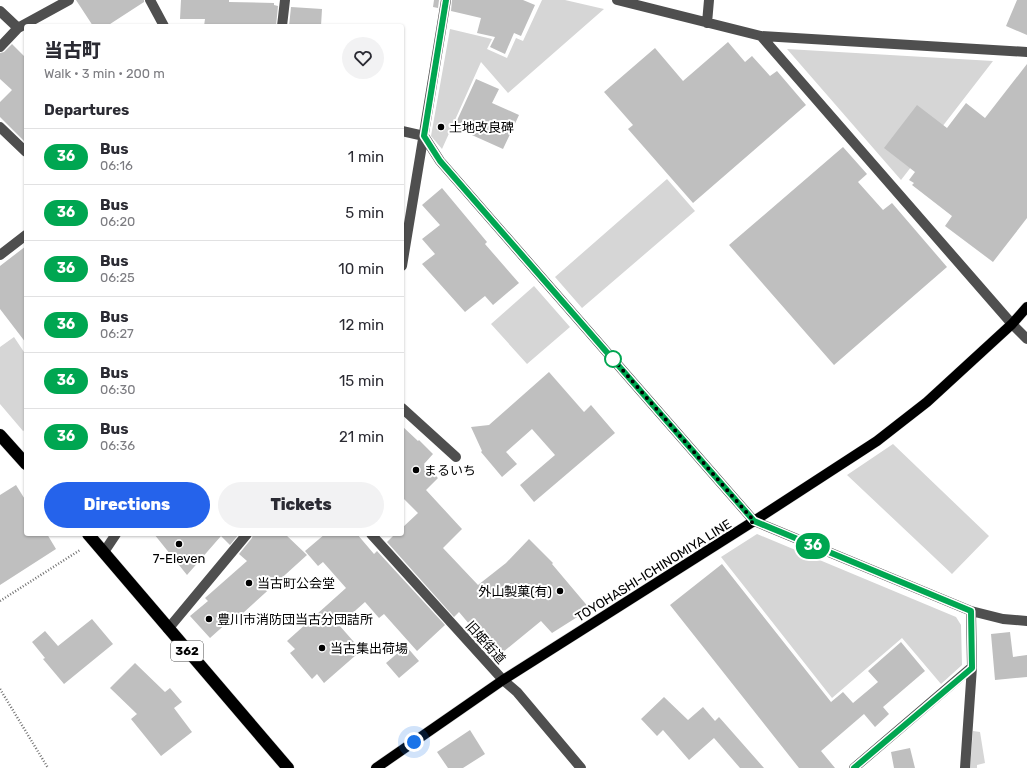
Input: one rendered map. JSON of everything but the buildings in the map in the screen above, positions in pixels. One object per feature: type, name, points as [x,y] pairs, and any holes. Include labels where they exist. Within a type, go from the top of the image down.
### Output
[{"type":"highway","points":[[0,435],[24,462]]},
{"type":"highway","name":"362","points":[[91,538],[288,768]]},
{"type":"main road","name":"TOYOHASHI-ICHINOMIYA LINE","points":[[376,768],[503,680],[877,441],[927,402],[1012,324],[1027,306]]},
{"type":"street","points":[[25,24],[69,0]]},
{"type":"street","points":[[150,0],[163,24]]},
{"type":"street","points":[[282,24],[285,0]]},
{"type":"street","points":[[404,254],[446,0]]},
{"type":"street","points":[[617,0],[707,24],[761,36],[1027,52]]},
{"type":"street","points":[[707,24],[709,0]]},
{"type":"street","points":[[0,11],[18,28]]},
{"type":"street","points":[[0,47],[18,28],[24,25]]},
{"type":"street","points":[[761,36],[1012,324],[1027,339]]},
{"type":"street","points":[[0,127],[24,150]]},
{"type":"street","points":[[404,131],[424,136],[440,161],[754,521],[971,611],[1003,619],[1027,621]]},
{"type":"street","points":[[0,255],[24,236]]},
{"type":"street","points":[[404,410],[456,456]]},
{"type":"street","points":[[104,552],[115,536]]},
{"type":"street","points":[[168,629],[245,536]]},
{"type":"street","name":"旧姫街道","points":[[373,536],[503,680],[517,692],[581,768]]},
{"type":"street","points":[[965,768],[972,668],[971,611]]},
{"type":"street","points":[[854,768],[972,668]]},
{"type":"path","points":[[0,601],[91,538]]},
{"type":"path","points":[[0,689],[48,768]]},
{"type":"shaded area","points":[[542,0],[565,0],[604,9],[508,93],[481,62],[442,149],[431,136],[450,29],[492,39],[487,49],[507,58],[516,38],[523,41]]},
{"type":"shaded area","points":[[787,49],[993,61],[901,180]]},
{"type":"shaded area","points":[[667,179],[695,211],[582,308],[555,277]]},
{"type":"shaded area","points":[[534,286],[570,327],[527,364],[491,324]]},
{"type":"shaded area","points":[[14,337],[24,352],[23,431],[0,404],[0,347]]},
{"type":"shaded area","points":[[893,444],[989,536],[952,574],[847,475]]},
{"type":"shaded area","points":[[757,534],[956,617],[961,625],[962,665],[941,684],[902,638],[832,698],[721,557]]},
{"type":"shaded area","points":[[973,731],[980,732],[985,763],[977,765],[977,768],[970,768]]},
{"type":"bus line","name":"36","points":[[446,0],[424,136],[440,161],[754,521],[971,611],[972,668],[854,768]]},
{"type":"place","name":"土地改良碑","points":[[441,127]]},
{"type":"place","name":"まるいち","points":[[416,470]]},
{"type":"place","name":"7-Eleven","points":[[179,544]]},
{"type":"place","name":"当古町公会堂","points":[[249,583]]},
{"type":"place","name":"外山製菓(有)","points":[[560,591]]},
{"type":"place","name":"豊川市消防団当古分団詰所","points":[[209,619]]},
{"type":"place","name":"当古集出荷場","points":[[322,648]]},
{"type":"route","points":[[414,742],[503,680],[754,521],[613,359]]}]
